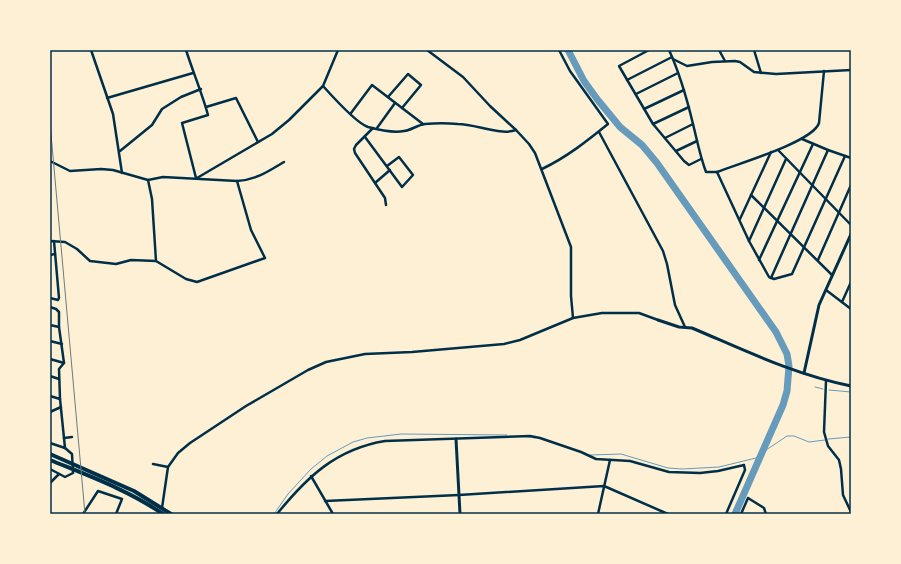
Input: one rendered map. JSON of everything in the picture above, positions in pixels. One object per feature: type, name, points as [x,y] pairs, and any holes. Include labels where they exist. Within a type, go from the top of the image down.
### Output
[{"type":"highway","points":[[50,454],[134,491],[171,514]]},
{"type":"highway","points":[[50,460],[110,485],[161,514]]},
{"type":"street","points":[[91,50],[113,114],[122,173]]},
{"type":"street","points":[[186,50],[193,73],[201,89],[208,115],[182,123],[196,178]]},
{"type":"street","points":[[196,178],[272,134],[322,86],[338,50]]},
{"type":"street","points":[[427,50],[462,77],[516,130],[532,148],[542,169],[571,247],[571,296],[573,318]]},
{"type":"street","points":[[542,169],[558,161],[579,147],[608,124],[570,70],[559,50]]},
{"type":"street","points":[[649,50],[619,66],[653,124],[684,161],[689,165],[701,159]]},
{"type":"street","points":[[669,50],[684,90],[701,159],[706,172],[717,172],[778,150],[815,131],[818,127],[824,71]]},
{"type":"street","points":[[719,50],[725,61]]},
{"type":"street","points":[[754,50],[761,74]]},
{"type":"street","points":[[627,80],[673,58]]},
{"type":"street","points":[[673,58],[687,66],[725,61],[740,62],[754,72],[761,74],[851,70]]},
{"type":"street","points":[[107,98],[193,73]]},
{"type":"street","points":[[636,94],[678,73]]},
{"type":"street","points":[[388,97],[408,74],[421,85],[402,108]]},
{"type":"street","points":[[351,113],[372,85],[423,125]]},
{"type":"street","points":[[322,86],[366,126],[394,132],[404,132],[423,125],[458,123],[505,132],[516,130]]},
{"type":"street","points":[[119,152],[152,125],[162,109],[181,97],[201,89]]},
{"type":"street","points":[[644,109],[684,90]]},
{"type":"street","points":[[206,107],[236,98],[258,142]]},
{"type":"street","points":[[386,205],[385,198],[355,153],[354,149],[375,128],[395,103]]},
{"type":"street","points":[[653,124],[689,107]]},
{"type":"street","points":[[665,138],[693,124]]},
{"type":"street","points":[[599,132],[663,251],[676,305],[685,327]]},
{"type":"street","points":[[365,137],[386,166],[390,170],[402,187],[413,174],[399,157],[386,166]]},
{"type":"street","points":[[801,139],[851,158]]},
{"type":"street","points":[[676,151],[697,141]]},
{"type":"street","points":[[759,260],[813,144]]},
{"type":"street","points":[[778,150],[851,225]]},
{"type":"street","points":[[771,278],[828,150]]},
{"type":"street","points":[[740,219],[770,152]]},
{"type":"street","points":[[717,172],[759,260],[769,277],[774,279],[792,274],[845,156]]},
{"type":"street","points":[[749,241],[786,159]]},
{"type":"street","points":[[50,161],[70,171],[101,169],[148,180],[163,178],[196,178],[238,181],[262,175],[284,162]]},
{"type":"street","points":[[374,183],[390,170]]},
{"type":"street","points":[[148,180],[152,198],[156,261]]},
{"type":"street","points":[[50,241],[65,242],[77,249],[90,261],[116,264],[131,260],[156,261],[186,279],[197,282],[265,258],[250,230],[238,181]]},
{"type":"street","points":[[818,260],[851,185]]},
{"type":"street","points":[[751,195],[832,275]]},
{"type":"street","points":[[804,373],[819,305],[851,234]]},
{"type":"street","points":[[50,298],[58,300],[59,298],[54,241]]},
{"type":"street","points":[[50,255],[55,254]]},
{"type":"street","points":[[842,302],[851,282]]},
{"type":"street","points":[[826,290],[851,309]]},
{"type":"street","points":[[50,308],[56,309],[59,312],[64,363],[59,369],[60,407],[65,448]]},
{"type":"street","points":[[161,514],[168,468],[172,460],[190,443],[246,406],[308,370],[326,362],[365,354],[412,352],[504,344],[520,340],[573,318],[602,312],[628,312],[639,313],[679,327],[692,328],[795,371],[826,381],[851,386]]},
{"type":"street","points":[[50,325],[60,327]]},
{"type":"street","points":[[50,341],[62,344]]},
{"type":"street","points":[[50,359],[64,363]]},
{"type":"street","points":[[50,376],[59,379]]},
{"type":"street","points":[[826,381],[824,415],[825,438],[828,446],[839,460],[843,495],[851,512]]},
{"type":"street","points":[[50,396],[60,399]]},
{"type":"street","points":[[50,412],[60,407]]},
{"type":"street","points":[[277,514],[311,476],[324,465],[347,452],[371,443],[385,441],[530,436],[581,452],[596,459],[630,461],[669,472],[690,473],[718,471],[744,465],[745,470],[726,514]]},
{"type":"street","points":[[64,438],[72,438]]},
{"type":"street","points":[[456,439],[460,514]]},
{"type":"street","points":[[50,443],[65,448],[72,454],[73,473],[65,477],[50,469]]},
{"type":"street","points":[[598,514],[610,460]]},
{"type":"street","points":[[153,464],[168,468]]},
{"type":"street","points":[[50,483],[59,474]]},
{"type":"street","points":[[311,476],[333,514]]},
{"type":"street","points":[[325,501],[459,495],[604,486],[668,514]]},
{"type":"street","points":[[83,514],[98,491],[122,499],[116,514]]},
{"type":"street","points":[[741,514],[748,498],[764,508],[766,514]]},
{"type":"waterway","points":[[568,50],[584,81],[597,99],[620,127],[642,145],[657,163],[776,332],[787,354],[789,366],[787,391],[783,405],[735,514]]},
{"type":"waterway","points":[[815,387],[823,389]]},
{"type":"waterway","points":[[829,390],[851,392]]},
{"type":"waterway","points":[[274,514],[288,494],[311,469],[327,456],[353,442],[367,438],[401,434],[507,435]]},
{"type":"waterway","points":[[590,455],[621,454],[668,468],[682,469],[719,467],[760,457],[766,450],[787,436],[794,436],[809,442],[825,440]]},
{"type":"waterway","points":[[529,437],[535,438]]},
{"type":"waterway","points":[[828,439],[851,437]]},
{"type":"railway","points":[[50,123],[85,514]]}]
